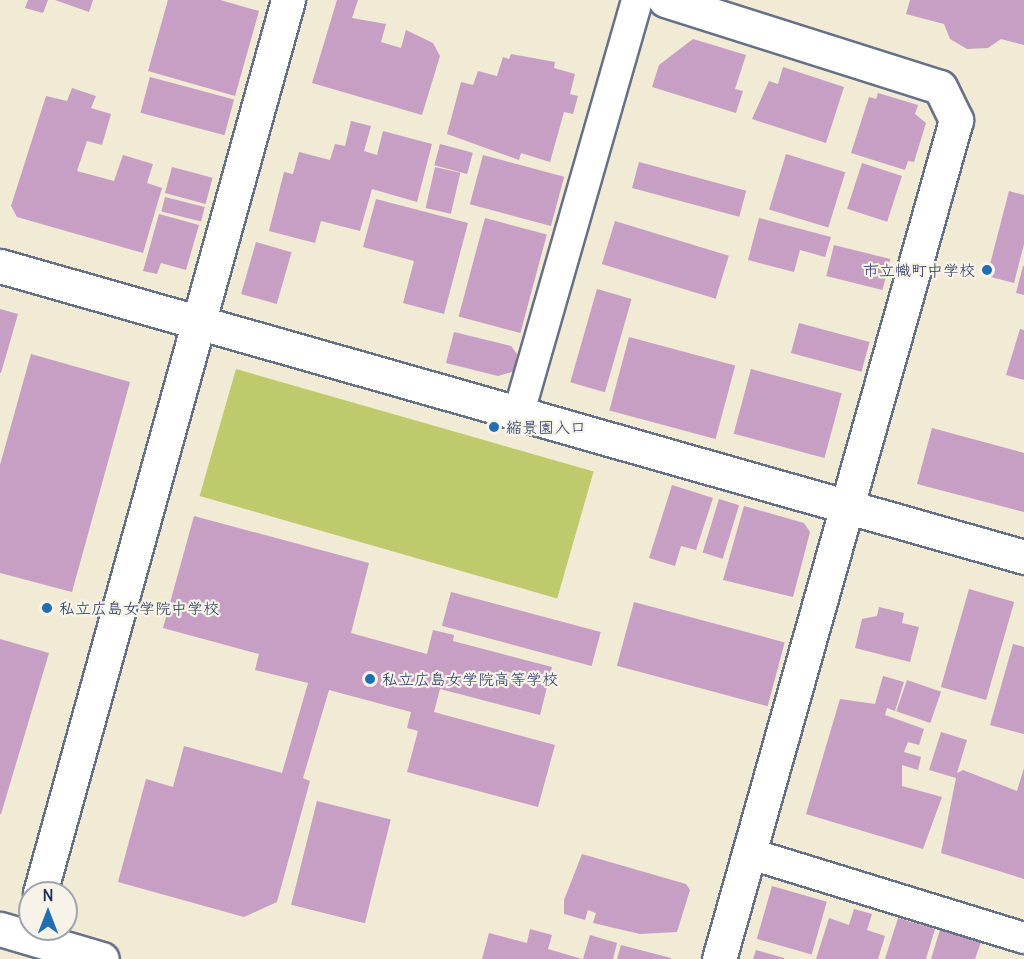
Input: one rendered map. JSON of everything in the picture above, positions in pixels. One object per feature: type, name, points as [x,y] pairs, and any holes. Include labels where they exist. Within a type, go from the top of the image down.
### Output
[{"type":"street","points":[[43,881],[288,0]]},
{"type":"street","points":[[519,412],[637,0]]},
{"type":"street","points":[[665,0],[940,87],[956,120],[850,508],[719,959]]},
{"type":"street","points":[[0,266],[1024,557]]},
{"type":"street","points":[[750,854],[1024,938]]},
{"type":"street","points":[[28,941],[102,959]]},
{"type":"green space","points":[[236,369],[594,472],[557,598],[200,496]]},
{"type":"building","points":[[28,0],[48,0],[43,13],[25,8]]},
{"type":"building","points":[[55,0],[93,0],[89,12]]},
{"type":"building","points":[[168,0],[220,0],[259,11],[235,96],[148,71]]},
{"type":"building","points":[[337,0],[358,0],[352,18],[386,24],[381,42],[401,48],[406,30],[433,43],[440,56],[422,115],[312,83]]},
{"type":"building","points":[[910,0],[1024,0],[1024,45],[1001,39],[988,48],[967,49],[950,39],[944,24],[906,14]]},
{"type":"building","points":[[693,39],[746,55],[735,89],[743,91],[736,113],[652,87],[659,65]]},
{"type":"building","points":[[511,54],[555,62],[554,68],[575,74],[570,94],[578,96],[573,114],[564,112],[550,162],[521,153],[519,160],[447,134],[461,82],[473,85],[478,71],[497,76],[503,57],[509,59]]},
{"type":"building","points":[[783,67],[844,87],[826,143],[752,119],[769,81],[778,84]]},
{"type":"building","points":[[150,77],[234,100],[224,135],[140,113]]},
{"type":"building","points":[[72,88],[96,96],[91,108],[111,114],[102,145],[87,141],[77,171],[114,181],[123,155],[153,164],[147,183],[162,188],[143,253],[17,217],[11,206],[46,96],[67,101]]},
{"type":"building","points":[[878,93],[918,105],[915,114],[926,123],[914,162],[908,161],[905,170],[851,153],[869,97],[876,99]]},
{"type":"building","points":[[351,121],[371,126],[364,151],[377,155],[383,131],[432,144],[417,202],[372,189],[360,231],[321,221],[315,243],[269,231],[284,172],[293,174],[299,152],[330,160],[335,144],[345,146]]},
{"type":"building","points":[[440,144],[473,153],[467,174],[434,165]]},
{"type":"building","points":[[786,154],[845,172],[828,228],[769,209]]},
{"type":"building","points":[[483,155],[564,177],[551,226],[470,204]]},
{"type":"building","points":[[639,162],[746,191],[739,217],[632,188]]},
{"type":"building","points":[[862,163],[902,176],[887,222],[847,209]]},
{"type":"building","points":[[172,167],[213,178],[206,204],[165,193]]},
{"type":"building","points":[[435,167],[460,173],[451,214],[426,208]]},
{"type":"building","points":[[1009,191],[1024,195],[1024,244],[1014,283],[987,276]]},
{"type":"building","points":[[165,197],[205,207],[201,221],[161,212]]},
{"type":"building","points":[[376,199],[468,223],[444,314],[403,303],[414,261],[363,247]]},
{"type":"building","points":[[159,214],[199,225],[186,270],[161,263],[157,274],[143,271]]},
{"type":"building","points":[[485,218],[547,235],[520,333],[459,317]]},
{"type":"building","points":[[759,218],[831,237],[825,257],[800,250],[794,272],[748,260]]},
{"type":"building","points":[[615,221],[729,256],[716,299],[602,264]]},
{"type":"building","points":[[256,242],[292,252],[277,304],[241,294]]},
{"type":"building","points":[[834,245],[890,259],[883,290],[826,276]]},
{"type":"building","points":[[1024,266],[1024,295],[1016,293]]},
{"type":"building","points":[[597,289],[632,299],[605,392],[570,382]]},
{"type":"building","points":[[0,309],[18,314],[1,373],[0,373]]},
{"type":"building","points":[[799,323],[870,342],[861,372],[791,353]]},
{"type":"building","points":[[1020,329],[1024,330],[1024,380],[1006,375]]},
{"type":"building","points":[[454,332],[511,346],[517,354],[515,371],[498,376],[446,363]]},
{"type":"building","points":[[629,337],[735,365],[716,439],[609,410]]},
{"type":"building","points":[[31,354],[130,382],[72,592],[0,573],[0,465]]},
{"type":"building","points":[[751,369],[842,393],[824,458],[734,434]]},
{"type":"building","points":[[932,428],[1024,453],[1024,512],[917,484]]},
{"type":"building","points":[[672,485],[713,498],[696,550],[681,546],[675,566],[649,558]]},
{"type":"building","points":[[719,499],[739,505],[723,559],[703,553]]},
{"type":"building","points":[[744,506],[804,523],[810,532],[793,597],[723,580]]},
{"type":"building","points":[[194,516],[369,563],[351,633],[427,654],[433,630],[454,635],[453,641],[552,667],[540,715],[440,689],[434,712],[555,745],[538,807],[407,772],[418,731],[407,728],[411,712],[329,690],[303,778],[310,781],[277,902],[244,917],[118,882],[146,779],[173,787],[184,746],[282,773],[308,683],[255,670],[259,654],[163,628]]},
{"type":"building","points":[[969,589],[1014,602],[986,700],[941,687]]},
{"type":"building","points":[[451,592],[601,632],[592,666],[442,626]]},
{"type":"building","points":[[634,602],[785,642],[768,706],[617,666]]},
{"type":"building","points":[[879,607],[904,613],[902,623],[919,627],[910,662],[855,648],[862,619],[877,616]]},
{"type":"building","points":[[0,639],[49,653],[1,814],[0,814]]},
{"type":"building","points":[[1013,644],[1024,647],[1024,734],[990,725]]},
{"type":"building","points":[[883,676],[904,682],[895,711],[887,708],[885,715],[924,729],[919,745],[908,742],[904,752],[921,757],[918,770],[902,765],[902,786],[942,797],[923,849],[806,814],[840,699],[875,704]]},
{"type":"building","points":[[907,680],[941,692],[930,723],[896,711]]},
{"type":"building","points":[[941,732],[967,740],[957,773],[963,770],[1017,791],[1024,768],[1024,879],[941,853],[956,778],[929,770]]},
{"type":"building","points":[[317,801],[391,819],[365,923],[291,905]]},
{"type":"building","points":[[582,854],[686,884],[690,890],[677,932],[640,934],[593,923],[596,913],[588,910],[585,920],[564,914],[564,900]]},
{"type":"building","points":[[772,886],[827,902],[812,955],[757,939]]},
{"type":"building","points":[[854,909],[872,914],[867,930],[885,936],[878,959],[816,959],[829,918],[849,925]]},
{"type":"building","points":[[898,918],[935,929],[926,959],[885,959]]},
{"type":"building","points":[[530,929],[552,935],[548,949],[582,959],[482,959],[489,933],[527,943]]},
{"type":"building","points":[[940,930],[981,942],[975,959],[931,959]]},
{"type":"building","points":[[590,935],[617,943],[613,959],[583,959]]},
{"type":"building","points":[[621,945],[671,958],[671,959],[617,959]]},
{"type":"building","points":[[756,950],[784,958],[784,959],[753,959]]},
{"type":"place","name":"市立幟町中学校","points":[[987,270]]},
{"type":"place","name":"縮景園入口","points":[[494,427]]},
{"type":"place","name":"私立広島女学院中学校","points":[[47,608]]},
{"type":"place","name":"私立広島女学院高等学校","points":[[370,679]]}]
